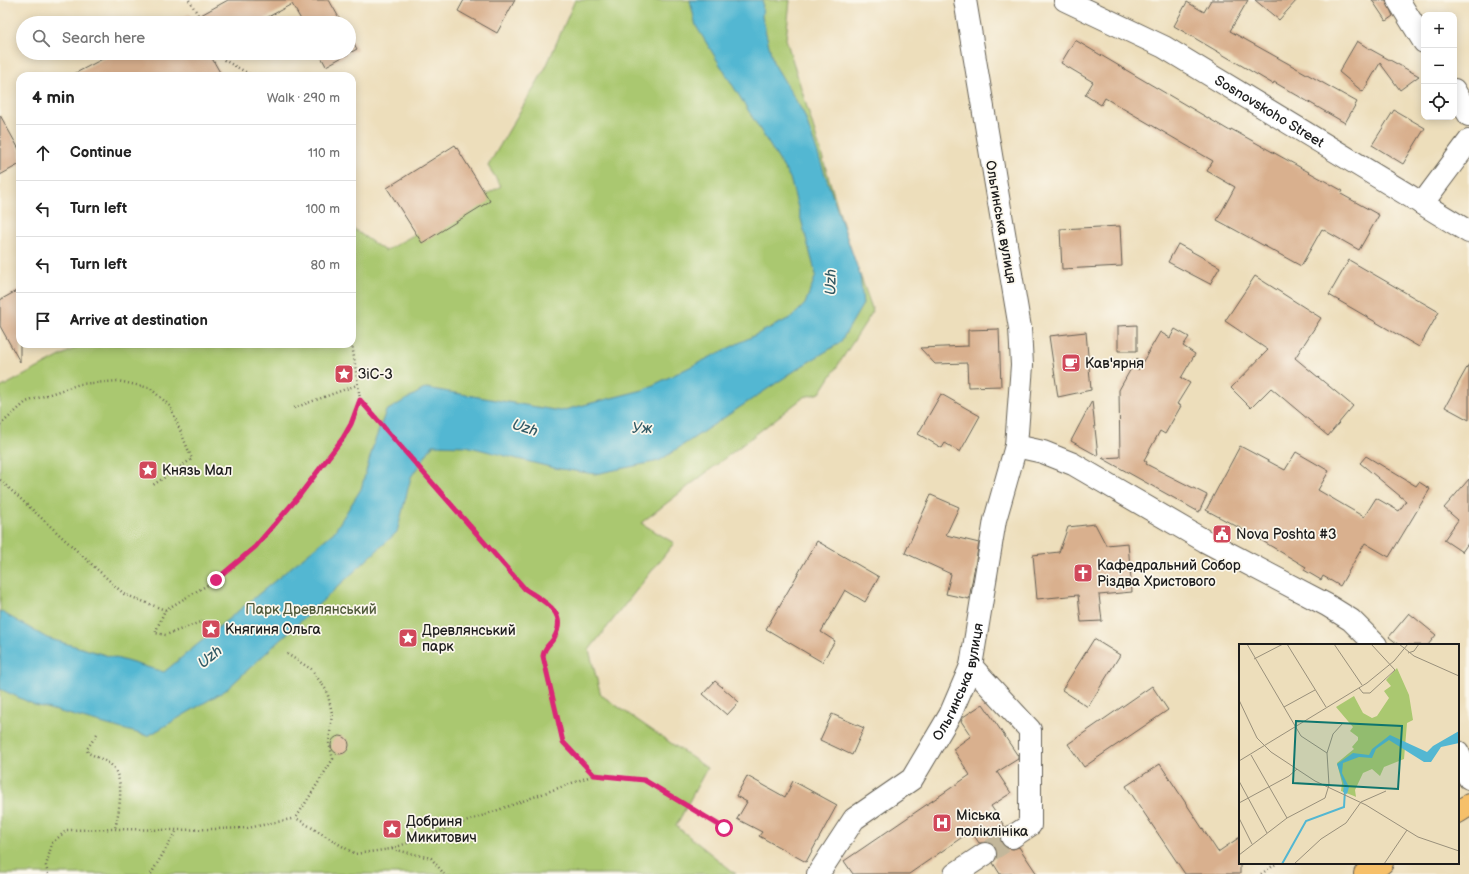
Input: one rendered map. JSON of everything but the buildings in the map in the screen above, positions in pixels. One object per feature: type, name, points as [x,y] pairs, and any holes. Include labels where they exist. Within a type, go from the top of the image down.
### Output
[{"type":"highway","points":[[1459,811],[1469,805]]},
{"type":"highway","points":[[1365,874],[1380,864]]},
{"type":"street","name":"Ольгинська вулиця","points":[[818,874],[854,819],[912,779],[950,715],[971,666],[995,520],[1016,446],[1022,366],[1020,328],[965,0]]},
{"type":"street","name":"Sosnovskoho Street","points":[[1065,0],[1164,47],[1469,232]]},
{"type":"street","points":[[1398,0],[1421,37]]},
{"type":"street","points":[[1457,95],[1469,115]]},
{"type":"street","points":[[1422,204],[1469,141]]},
{"type":"street","points":[[1016,446],[1043,452],[1073,464],[1205,541],[1327,605],[1351,620],[1375,644]]},
{"type":"street","points":[[971,666],[1030,730],[1030,825],[1012,837]]},
{"type":"street","points":[[1459,754],[1469,778]]},
{"type":"street","points":[[955,874],[985,854]]},
{"type":"path","points":[[189,0],[199,16]]},
{"type":"path","points":[[224,60],[246,72]]},
{"type":"path","points":[[352,348],[360,400],[525,589],[548,604],[557,613],[558,623],[554,638],[545,647],[543,656],[556,717],[563,742],[594,775]]},
{"type":"path","points":[[0,425],[26,402],[80,384],[118,381],[150,388],[170,406],[192,459],[153,485]]},
{"type":"path","points":[[294,408],[357,385]]},
{"type":"path","points":[[203,621],[166,635],[155,633],[165,610],[216,580],[255,547],[299,496],[343,438],[351,424],[360,400]]},
{"type":"path","points":[[0,480],[124,594],[165,610]]},
{"type":"path","points":[[287,654],[311,669],[327,691],[332,713],[329,743],[333,759],[296,818]]},
{"type":"path","points":[[97,734],[87,749],[88,753],[111,764],[118,777],[120,804],[115,829]]},
{"type":"path","points":[[48,874],[46,866],[52,843],[67,830],[177,830],[248,828],[296,818],[355,854],[392,849],[594,775],[644,780],[724,828]]},
{"type":"path","points":[[151,874],[177,830]]},
{"type":"path","points":[[392,849],[431,858],[444,874]]},
{"type":"path","points":[[1261,874],[1276,864]]},
{"type":"green space","name":"Парк Древлянський","points":[[575,0],[790,0],[786,39],[850,247],[873,311],[820,393],[804,397],[641,523],[674,543],[589,650],[601,695],[707,768],[676,826],[736,874],[0,874],[0,388],[75,348],[356,348],[356,231],[385,251],[501,186],[488,166],[546,67]]},
{"type":"water","name":"Уж","points":[[690,0],[763,0],[762,17],[773,62],[804,114],[860,275],[863,304],[840,343],[802,366],[659,461],[595,474],[554,468],[466,446],[433,445],[411,477],[397,532],[226,690],[148,736],[35,705],[0,689],[0,611],[47,638],[164,672],[334,532],[361,489],[374,443],[386,411],[426,388],[560,411],[643,390],[792,317],[805,304],[816,275],[790,178],[696,26]]},
{"type":"tunnel","points":[[985,854],[1012,837]]},
{"type":"place","name":"Кав'ярня","points":[[1071,363]]},
{"type":"place","name":"ЗіС-3","points":[[344,374]]},
{"type":"place","name":"Князь Мал","points":[[148,470]]},
{"type":"place","name":"Nova Poshta #3","points":[[1222,534]]},
{"type":"place","name":"Кафедральний Собор Різдва Христового","points":[[1083,573]]},
{"type":"place","name":"Княгиня Ольга","points":[[211,629]]},
{"type":"place","name":"Древлянський парк","points":[[408,638]]},
{"type":"place","name":"Міська поліклініка","points":[[942,823]]},
{"type":"place","name":"Добриня Микитович","points":[[392,829]]},
{"type":"route","points":[[216,580],[255,547],[299,496],[343,438],[351,424],[360,400],[525,589],[548,604],[557,613],[558,623],[554,638],[545,647],[543,656],[563,742],[594,775],[644,780],[724,828]]},
{"type":"water label","name":"Uzh","points":[[831,282]]},
{"type":"water label","name":"Uzh","points":[[525,428]]},
{"type":"water label","name":"Uzh","points":[[210,657]]}]
